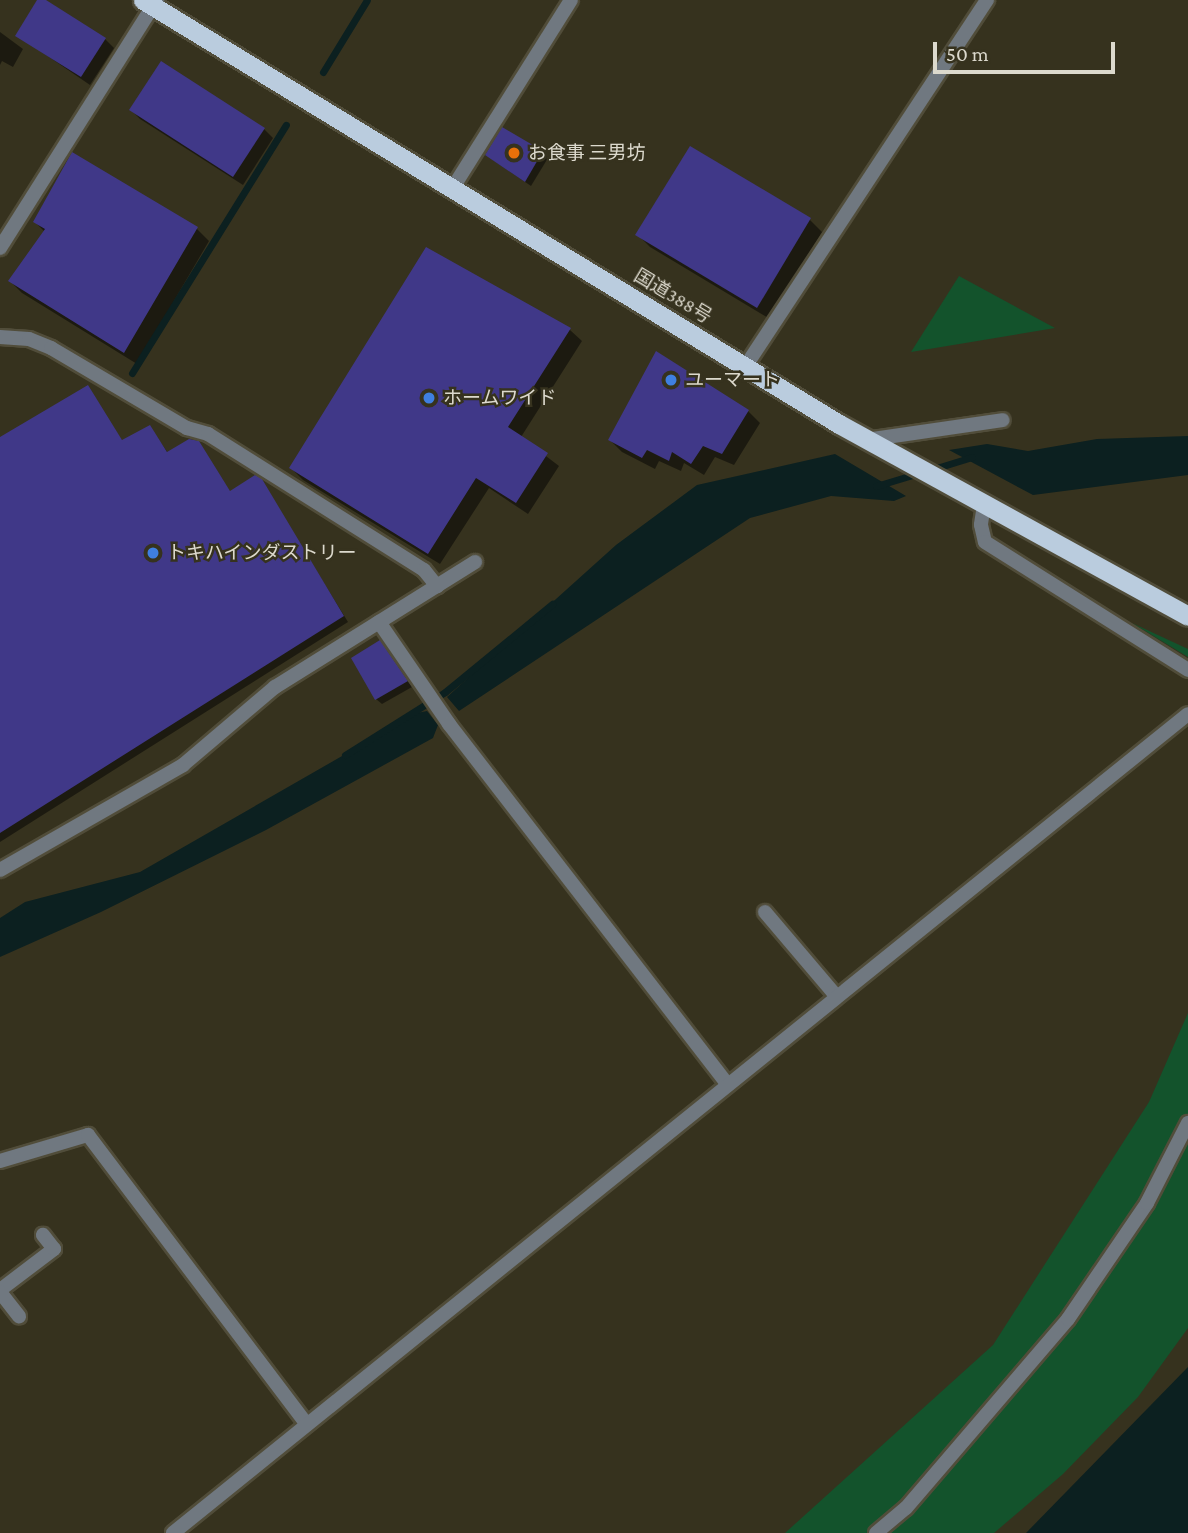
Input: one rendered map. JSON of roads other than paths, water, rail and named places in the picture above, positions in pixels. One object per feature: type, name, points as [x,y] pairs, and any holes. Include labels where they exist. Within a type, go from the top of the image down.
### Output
[{"type":"highway","name":"国道388号","points":[[151,2],[452,189],[866,440],[1188,616]]},
{"type":"street","points":[[452,189],[571,0]]},
{"type":"street","points":[[745,367],[987,0]]},
{"type":"street","points":[[0,248],[151,2]]},
{"type":"street","points":[[0,337],[29,339],[51,348],[187,428],[208,434],[424,570],[437,586]]},
{"type":"street","points":[[866,440],[1003,420]]},
{"type":"street","points":[[984,505],[981,525],[985,542],[1188,670]]},
{"type":"street","points":[[0,870],[183,765],[275,687],[475,562]]},
{"type":"street","points":[[379,622],[449,724],[728,1085]]},
{"type":"street","points":[[173,1533],[1188,714]]},
{"type":"street","points":[[765,912],[837,997]]},
{"type":"street","points":[[876,1533],[906,1508],[1068,1319],[1147,1203],[1188,1123]]},
{"type":"street","points":[[0,1161],[88,1135],[307,1425]]},
{"type":"street","points":[[19,1317],[0,1291],[54,1249],[43,1234]]},
{"type":"water","points":[[1188,436],[1188,475],[1033,495],[949,450],[987,444],[1028,451],[1097,439]]},
{"type":"water","points":[[835,454],[906,496],[894,501],[831,496],[750,518],[459,711],[447,697],[616,545],[697,485]]},
{"type":"water","points":[[427,711],[438,725],[433,738],[266,830],[101,912],[0,957],[0,918],[25,902],[140,872],[417,713]]},
{"type":"water","points":[[1188,1367],[1188,1533],[1026,1533]]},
{"type":"waterway","points":[[323,72],[367,0]]},
{"type":"waterway","points":[[132,373],[286,125]]},
{"type":"waterway","points":[[930,470],[972,457]]},
{"type":"waterway","points":[[876,486],[919,473]]},
{"type":"waterway","points":[[345,755],[445,692],[552,604]]},
{"type":"place","name":"お食事 三男坊","points":[[514,153]]},
{"type":"place","name":"ユーマート","points":[[671,380]]},
{"type":"place","name":"ホームワイド","points":[[429,398]]},
{"type":"place","name":"トキハインダストリー","points":[[153,553]]}]
